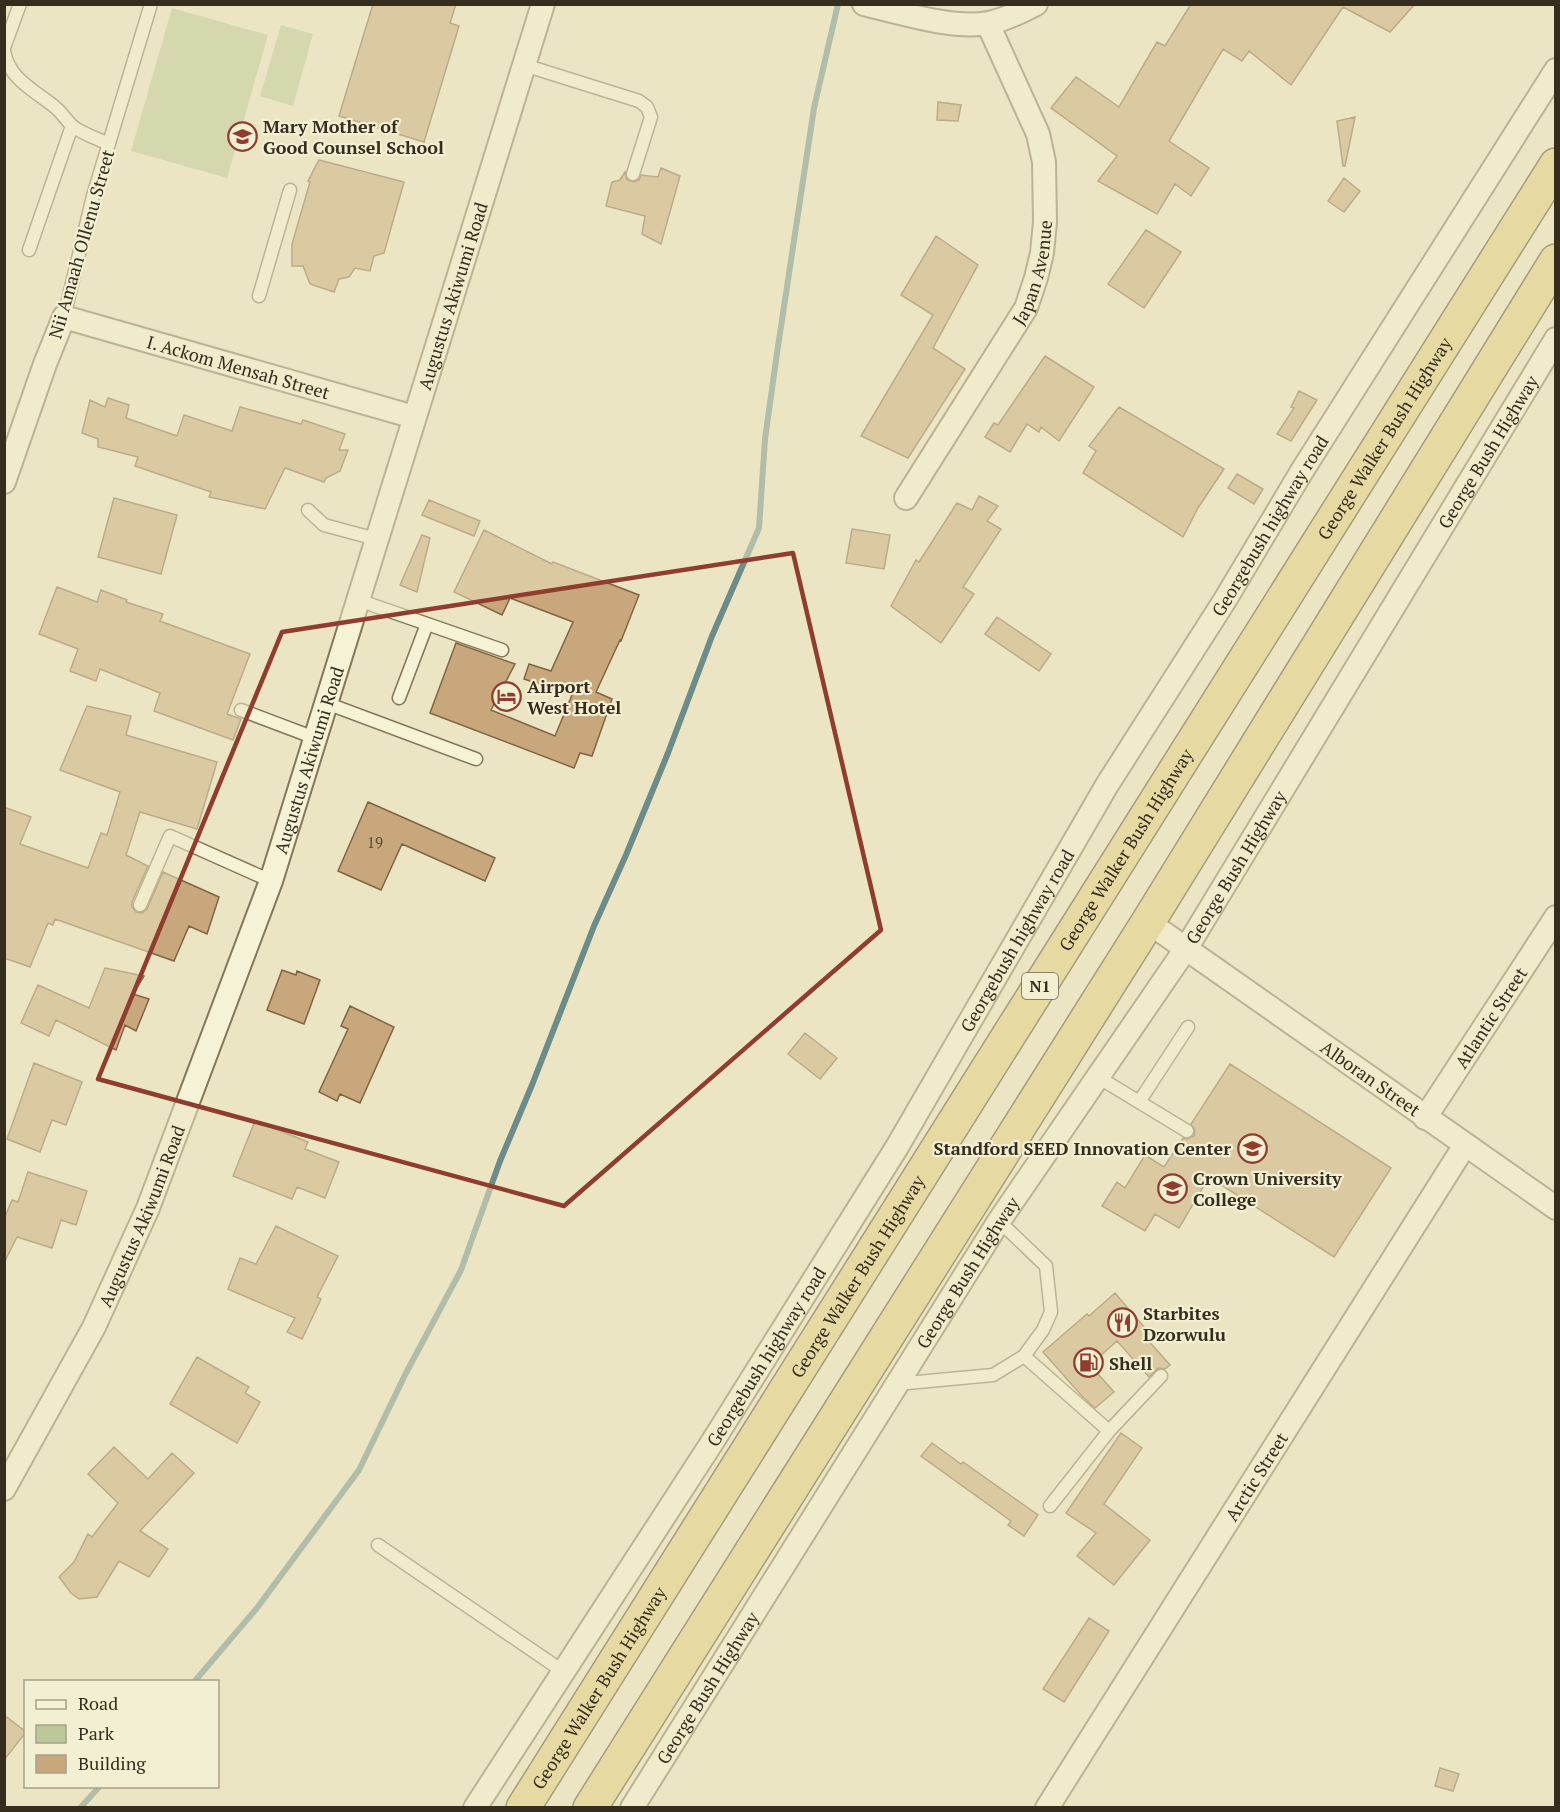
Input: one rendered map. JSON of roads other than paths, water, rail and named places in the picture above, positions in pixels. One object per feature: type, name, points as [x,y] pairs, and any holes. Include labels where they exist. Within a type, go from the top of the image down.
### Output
[{"type":"highway","name":"George Walker Bush Highway","points":[[523,1808],[1556,165]]},
{"type":"highway","points":[[590,1808],[1148,921],[1556,261]]},
{"type":"street","name":"Augustus Akiwumi Road","points":[[4,1489],[94,1327],[148,1208],[271,881],[543,4]]},
{"type":"street","points":[[864,4],[930,20],[962,24],[987,24],[1036,4]]},
{"type":"street","name":"Japan Avenue","points":[[906,498],[1026,308],[1042,253],[1045,222],[1044,162],[1038,134],[987,24]]},
{"type":"street","name":"Georgebush highway road","points":[[475,1808],[720,1431],[885,1167],[1107,785],[1556,70]]},
{"type":"street","name":"I. Ackom Mensah Street","points":[[64,317],[414,417]]},
{"type":"street","name":"Nii Amaah Ollenu Street","points":[[4,482],[64,317]]},
{"type":"street","name":"George Bush Highway","points":[[633,1808],[999,1221],[1187,947],[1556,339]]},
{"type":"street","name":"Atlantic Street","points":[[1425,1118],[1556,917]]},
{"type":"street","name":"Alboran Street","points":[[1148,921],[1556,1208]]},
{"type":"street","name":"Arctic Street","points":[[1047,1808],[1465,1145]]},
{"type":"street","points":[[867,1367],[896,1384]]},
{"type":"lane","points":[[20,4],[4,50],[6,62],[20,81],[53,106],[72,126],[84,134],[109,144]]},
{"type":"lane","name":"Nii Amaah Ollenu Street","points":[[64,317],[93,196],[151,4]]},
{"type":"lane","points":[[524,65],[639,101],[647,107],[651,117],[633,174]]},
{"type":"lane","points":[[29,250],[72,126]]},
{"type":"lane","points":[[259,296],[290,190]]},
{"type":"lane","points":[[308,510],[324,525],[376,539]]},
{"type":"lane","points":[[358,600],[502,650]]},
{"type":"lane","points":[[399,698],[427,624]]},
{"type":"lane","points":[[326,703],[476,759]]},
{"type":"lane","points":[[241,710],[315,738]]},
{"type":"lane","points":[[140,905],[170,836],[271,881]]},
{"type":"lane","points":[[1140,1102],[1188,1027]]},
{"type":"lane","points":[[1098,1077],[1187,1131]]},
{"type":"lane","points":[[896,1384],[993,1375],[1024,1356],[1043,1330],[1051,1312],[1046,1266],[999,1221]]},
{"type":"lane","points":[[1024,1356],[1109,1431]]},
{"type":"lane","points":[[1050,1506],[1109,1431],[1161,1376]]},
{"type":"lane","points":[[378,1545],[564,1672]]},
{"type":"waterway","points":[[196,1680],[257,1608],[359,1470],[406,1373],[461,1270],[500,1161],[594,926],[626,855],[668,753],[712,636],[759,528],[765,439],[777,353],[814,108],[838,4]]},
{"type":"waterway","points":[[80,1808],[98,1788]]},
{"type":"place","name":"Mary Mother of Good Counsel School","points":[[242,136]]},
{"type":"place","name":"Airport West Hotel","points":[[506,696]]},
{"type":"place","name":"Standford SEED Innovation Center","points":[[1252,1148]]},
{"type":"place","name":"Crown University College","points":[[1172,1188]]},
{"type":"place","name":"Starbites Dzorwulu","points":[[1122,1323]]},
{"type":"place","name":"Shell","points":[[1088,1363]]}]
